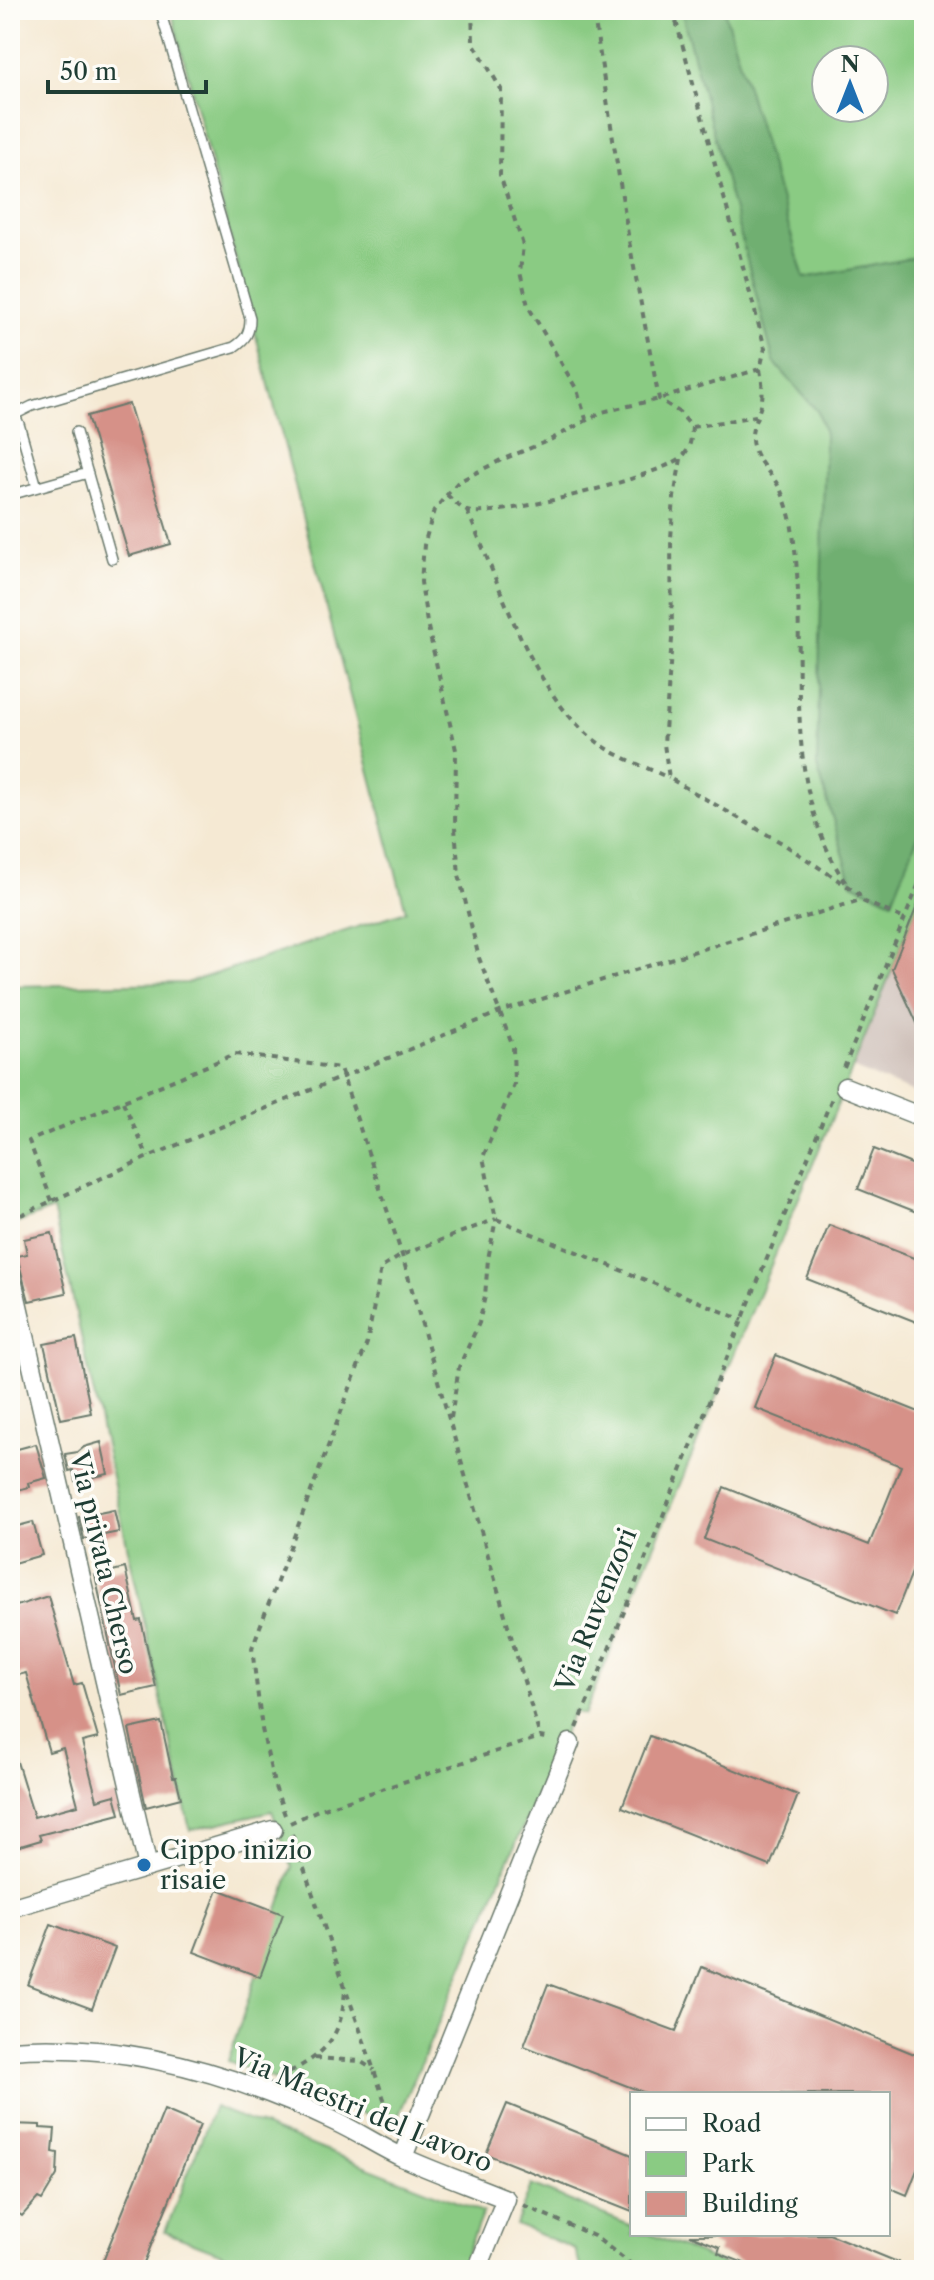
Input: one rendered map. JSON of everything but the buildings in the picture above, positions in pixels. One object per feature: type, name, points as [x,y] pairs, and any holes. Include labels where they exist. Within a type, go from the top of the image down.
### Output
[{"type":"street","points":[[840,1085],[924,1118]]},
{"type":"street","name":"Via privata Cherso","points":[[10,1271],[148,1867]]},
{"type":"street","points":[[403,2157],[570,1743]]},
{"type":"street","points":[[10,1908],[281,1827]]},
{"type":"street","name":"Via Maestri del Lavoro","points":[[10,2050],[101,2050],[163,2061],[234,2080],[333,2120],[403,2157],[506,2199]]},
{"type":"street","points":[[477,2270],[506,2199]]},
{"type":"lane","points":[[37,487],[12,412],[234,347],[245,340],[250,330],[250,318],[160,10]]},
{"type":"lane","points":[[76,432],[112,559]]},
{"type":"lane","points":[[10,495],[88,473]]},
{"type":"path","points":[[472,10],[473,42],[501,89],[500,175],[523,245],[520,272],[528,306],[577,390],[586,419]]},
{"type":"path","points":[[593,10],[629,241],[659,399],[679,412],[692,427],[691,446],[681,459],[671,538],[672,639],[664,744],[669,778]]},
{"type":"path","points":[[673,10],[765,348],[760,369],[764,389],[753,425],[753,448],[780,488],[791,526],[796,571],[800,736],[806,777],[817,825],[831,860],[848,887]]},
{"type":"path","points":[[451,1421],[459,1367],[479,1323],[496,1219],[483,1157],[514,1084],[513,1047],[479,958],[459,875],[455,828],[456,750],[427,623],[421,582],[424,545],[434,510],[458,482],[550,440],[586,419],[625,405],[659,399],[760,369]]},
{"type":"path","points":[[692,427],[757,415]]},
{"type":"path","points":[[467,511],[528,507],[613,483],[681,459]]},
{"type":"path","points":[[447,495],[467,511],[524,644],[571,718],[603,746],[669,778],[782,843],[859,894],[860,900]]},
{"type":"path","name":"Via Ruvenzori","points":[[570,1743],[840,1085],[924,871]]},
{"type":"path","points":[[10,1220],[148,1157],[500,1012],[860,900],[905,919]]},
{"type":"path","points":[[52,1201],[29,1141],[235,1054],[340,1068],[402,1255],[540,1737]]},
{"type":"path","points":[[123,1102],[148,1157]]},
{"type":"path","points":[[403,2157],[345,1984],[281,1827],[262,1729],[252,1648],[367,1343],[381,1268],[402,1255],[496,1219],[743,1320]]},
{"type":"path","points":[[281,1827],[318,1810],[540,1737],[570,1743]]},
{"type":"path","points":[[255,2089],[315,2058],[330,2043],[343,2015],[345,1984]]},
{"type":"path","points":[[315,2058],[360,2061],[374,2070]]},
{"type":"path","points":[[506,2199],[594,2236],[639,2270]]},
{"type":"shaded area","points":[[924,889],[924,1097],[852,1068]]},
{"type":"green space","points":[[171,10],[924,10],[924,889],[584,1715],[573,1711],[394,2126],[228,2061],[292,1867],[272,1811],[190,1830],[53,1209],[10,1226],[10,986],[187,983],[406,911]]},
{"type":"green space","points":[[681,10],[724,10],[804,278],[924,256],[924,821],[892,901],[852,883],[817,766],[825,434],[818,412],[774,362]]},
{"type":"green space","points":[[214,2107],[483,2212],[460,2270],[263,2270],[165,2232]]},
{"type":"green space","points":[[531,2185],[630,2225],[630,2236],[655,2236],[737,2270],[581,2270],[575,2249],[516,2225]]},
{"type":"place","name":"Cippo inizio risaie","points":[[144,1865]]}]
